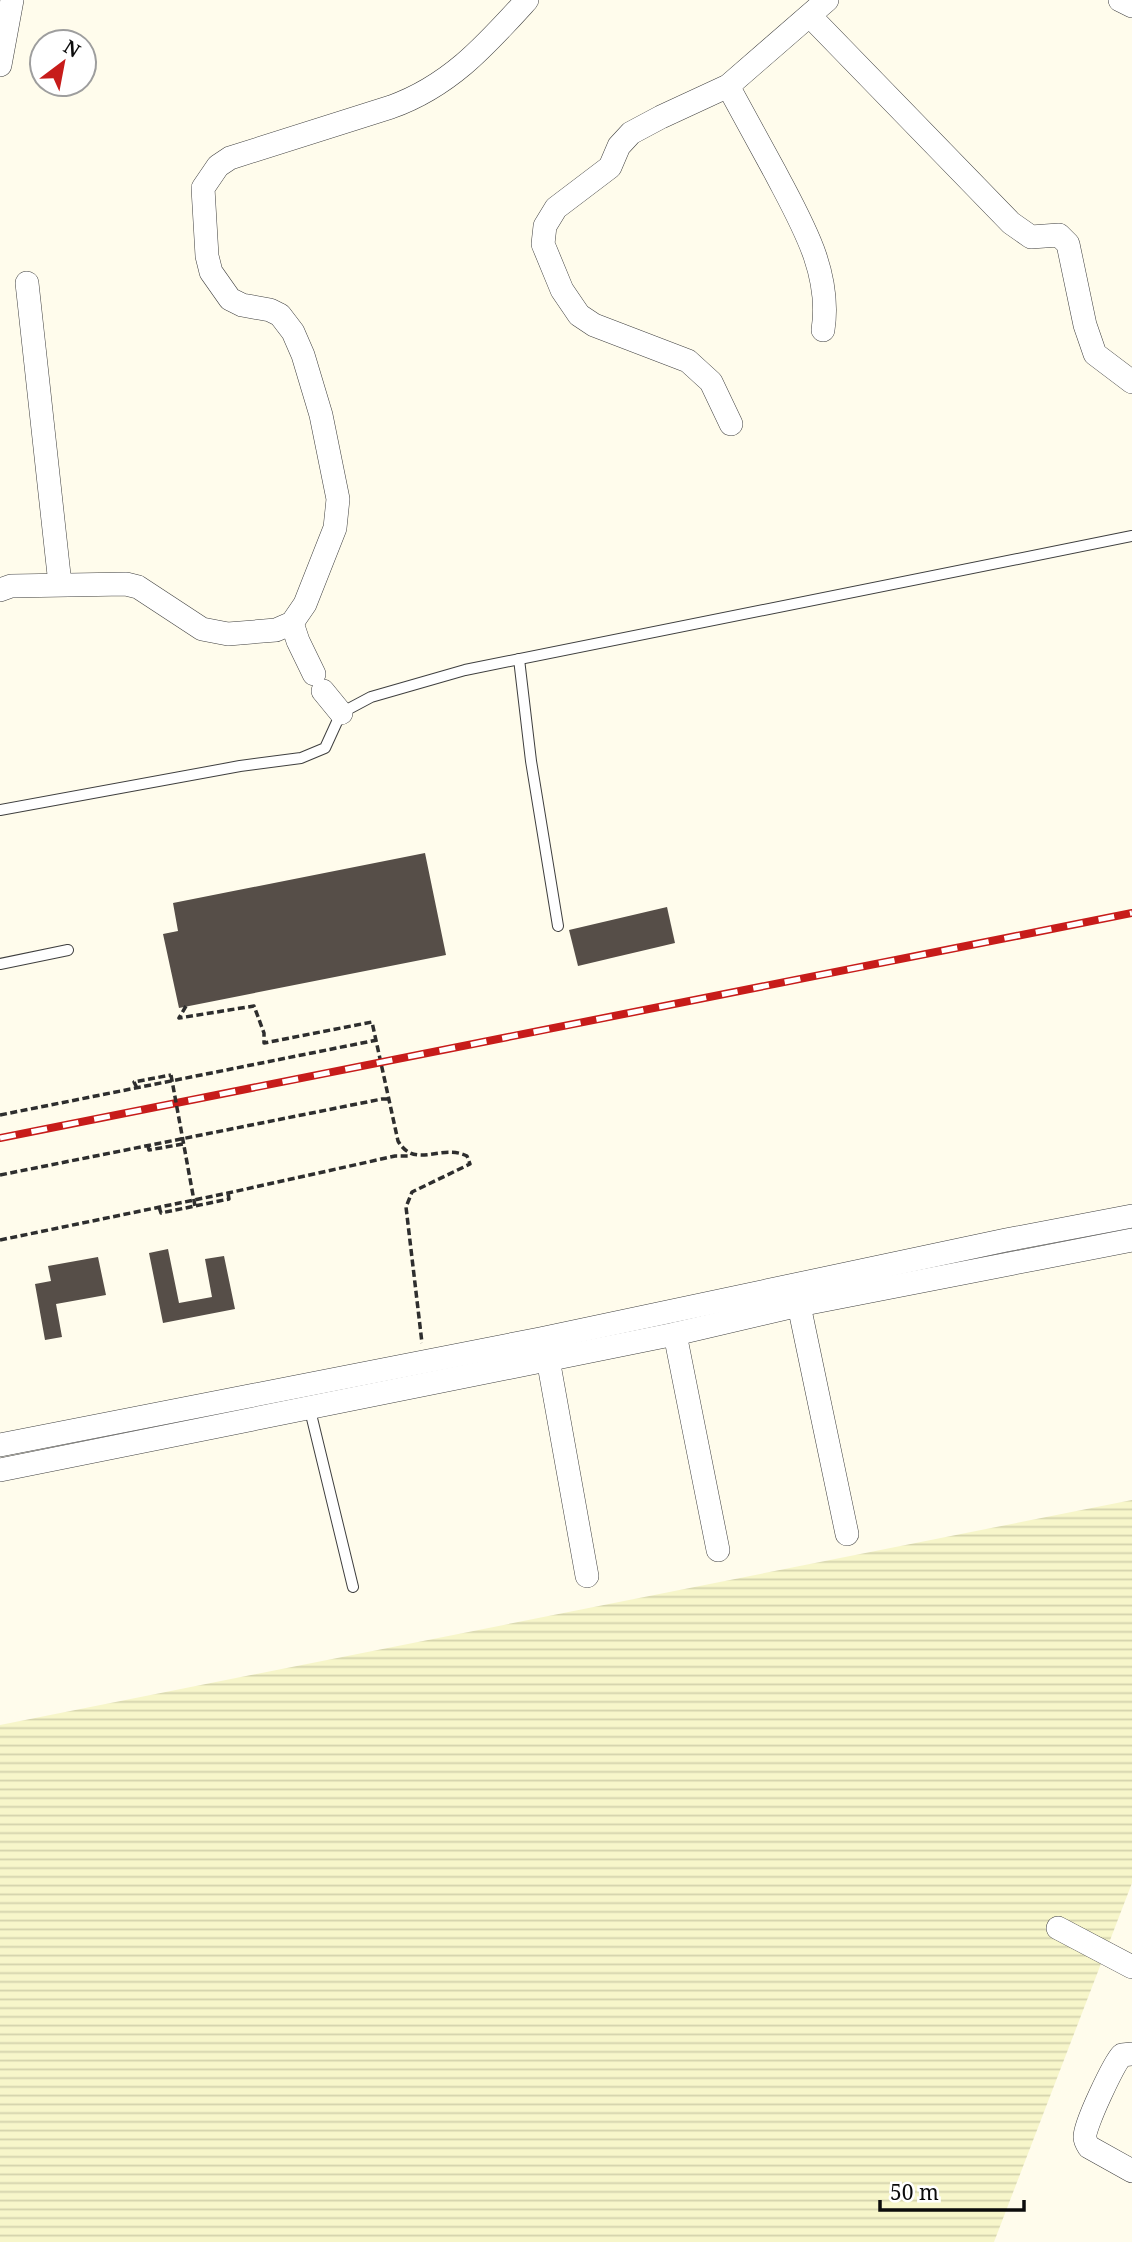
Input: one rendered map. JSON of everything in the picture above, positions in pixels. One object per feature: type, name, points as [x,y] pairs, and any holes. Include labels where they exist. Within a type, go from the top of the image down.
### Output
[{"type":"street","points":[[0,65],[12,0]]},
{"type":"street","points":[[0,590],[11,586],[126,584],[138,587],[202,629],[213,633],[275,630],[292,623],[305,604],[338,516],[338,499],[331,461],[303,355],[286,320],[270,310],[242,305],[230,299],[211,272],[207,256],[204,188],[218,166],[230,158],[402,103],[437,85],[466,64],[527,0]]},
{"type":"street","points":[[731,424],[711,382],[688,361],[607,330],[579,315],[562,290],[543,244],[545,226],[556,208],[610,167],[619,146],[631,133],[729,86],[827,0]]},
{"type":"street","points":[[1120,0],[1132,6]]},
{"type":"street","points":[[810,16],[1011,223],[1031,237],[1059,235],[1069,244],[1084,325],[1095,354],[1132,382]]},
{"type":"street","points":[[729,86],[803,224],[811,244],[824,285],[826,311],[823,330]]},
{"type":"street","points":[[27,283],[60,584]]},
{"type":"street","points":[[292,623],[318,683],[341,713]]},
{"type":"street","points":[[0,1470],[307,1397],[797,1295],[1006,1240],[1132,1216]]},
{"type":"street","points":[[0,1445],[307,1397],[424,1362],[675,1334],[797,1295],[1132,1240]]},
{"type":"street","points":[[797,1295],[847,1534]]},
{"type":"street","points":[[675,1334],[718,1550]]},
{"type":"street","points":[[544,1349],[587,1576]]},
{"type":"street","points":[[1058,1928],[1132,1967]]},
{"type":"street","points":[[1132,2054],[1122,2054],[1114,2066],[1088,2124],[1085,2137],[1089,2147],[1132,2171]]},
{"type":"lane","points":[[0,810],[240,766],[302,758],[325,748],[341,713],[371,697],[465,670],[1132,536]]},
{"type":"lane","points":[[519,659],[531,761],[558,926]]},
{"type":"lane","points":[[0,964],[68,950]]},
{"type":"lane","points":[[307,1397],[354,1587]]},
{"type":"path","points":[[187,1006],[179,1018],[254,1006],[264,1033],[264,1043],[372,1022],[398,1141],[404,1151],[412,1156]]},
{"type":"path","points":[[0,1115],[377,1041]]},
{"type":"path","points":[[137,1088],[134,1082],[171,1074],[195,1206]]},
{"type":"path","points":[[0,1175],[382,1098],[389,1099]]},
{"type":"path","points":[[148,1146],[149,1150],[183,1144]]},
{"type":"path","points":[[0,1240],[395,1156],[458,1152],[467,1156],[470,1164],[412,1192],[406,1207],[424,1362]]},
{"type":"path","points":[[159,1208],[161,1213],[229,1199],[228,1193]]},
{"type":"green space","points":[[1132,1500],[1132,1883],[994,2242],[0,2242],[0,1725]]},
{"type":"building","points":[[425,853],[446,955],[179,1008],[163,934],[178,931],[173,903]]},
{"type":"building","points":[[667,907],[675,943],[578,966],[569,930]]},
{"type":"building","points":[[168,1249],[179,1303],[212,1297],[205,1259],[224,1256],[235,1309],[163,1323],[149,1253]]},
{"type":"building","points":[[98,1257],[106,1295],[56,1304],[62,1337],[45,1340],[35,1284],[51,1281],[48,1266]]},
{"type":"railway","points":[[0,1138],[1132,913]]}]
